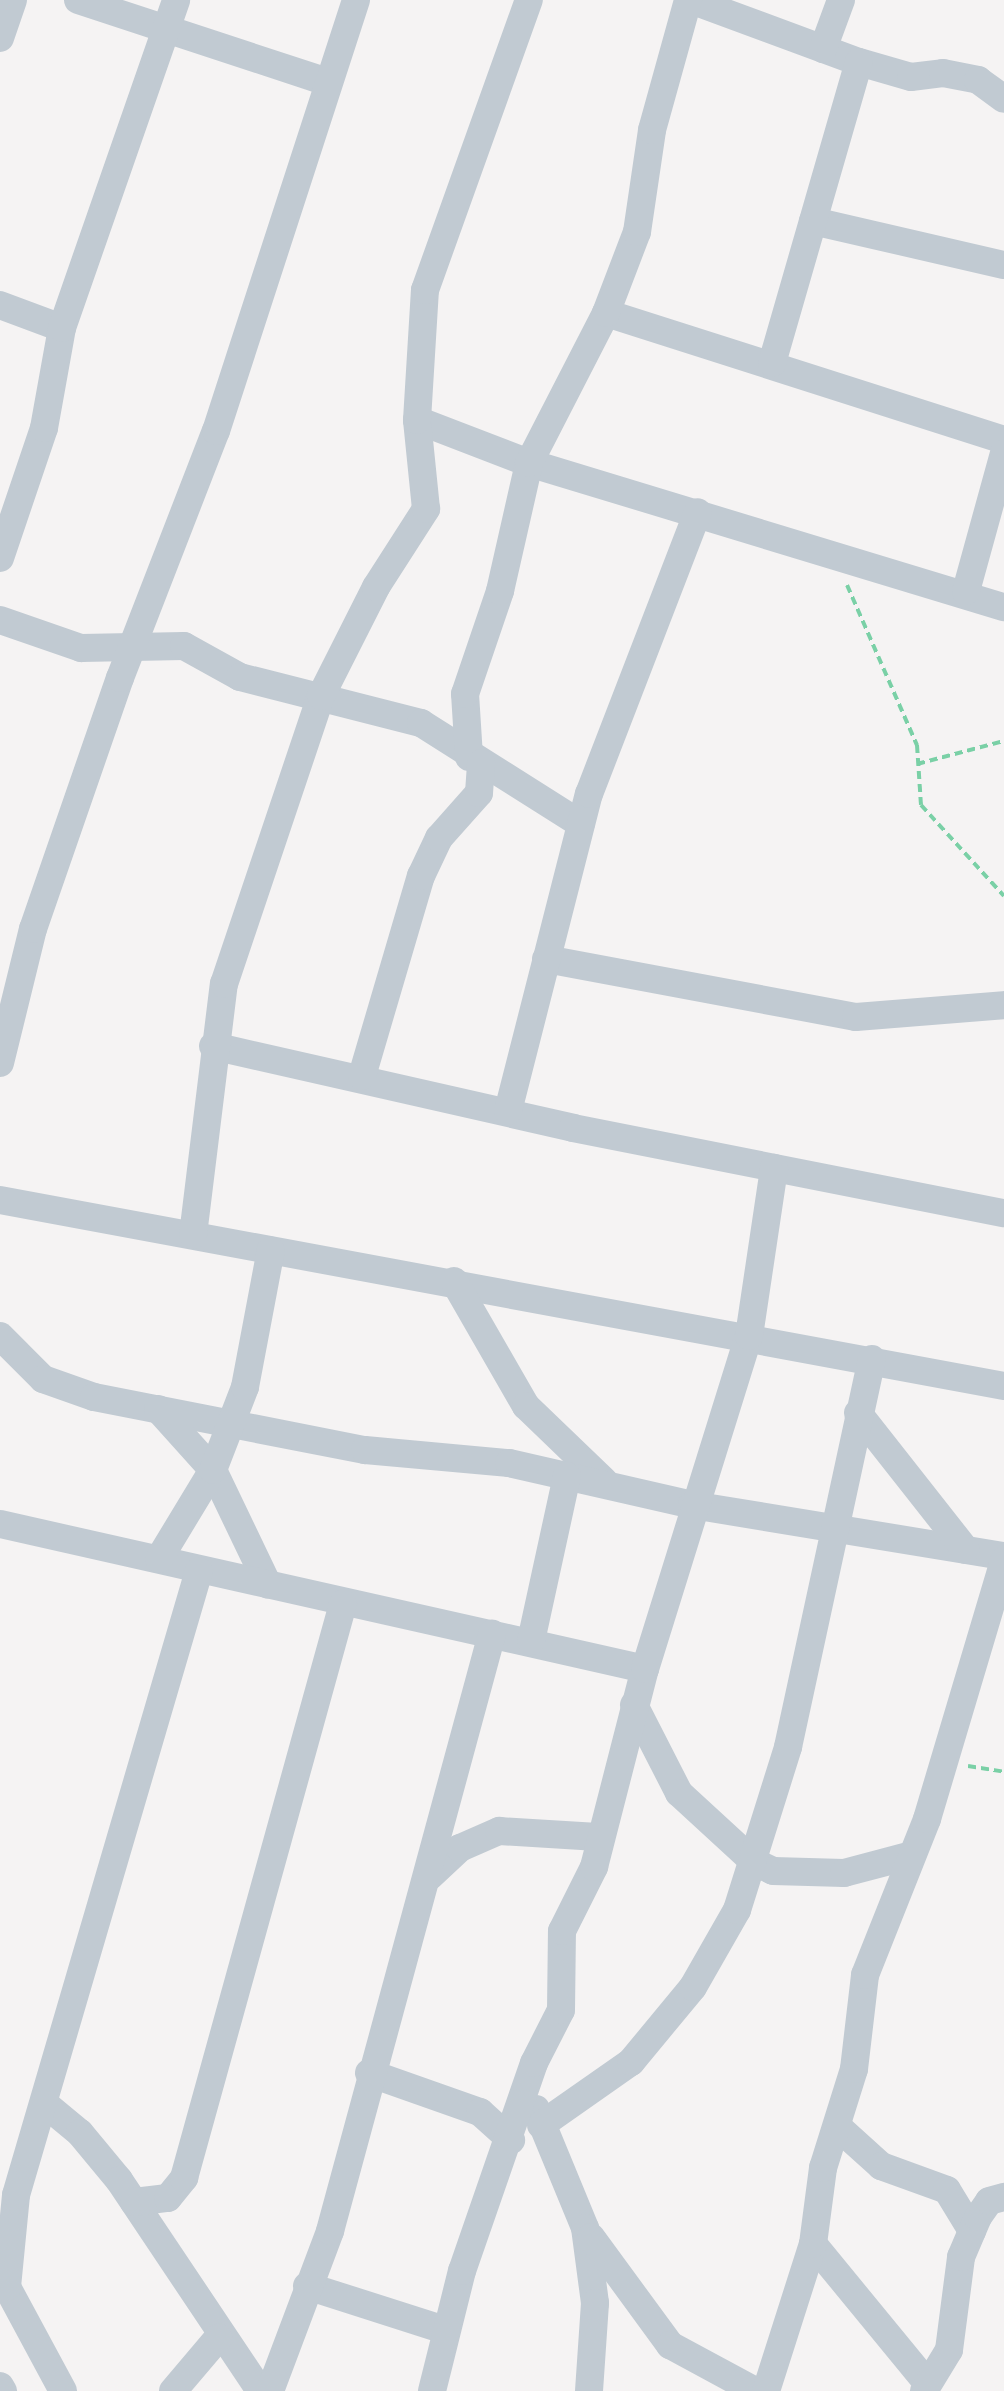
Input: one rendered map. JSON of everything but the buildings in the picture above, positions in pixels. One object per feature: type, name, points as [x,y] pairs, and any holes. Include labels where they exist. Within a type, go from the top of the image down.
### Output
[{"type":"street","points":[[0,38],[13,0]]},
{"type":"street","points":[[78,0],[328,82]]},
{"type":"street","points":[[0,558],[44,428],[62,328],[176,0]]},
{"type":"street","points":[[0,1063],[33,929],[133,648],[216,431],[356,0]]},
{"type":"street","points":[[192,1235],[213,1046],[224,984],[321,696],[376,587],[426,509],[417,420],[425,290],[529,0]]},
{"type":"street","points":[[362,1076],[421,876],[439,838],[479,793],[464,694],[500,591],[529,463],[606,313],[637,232],[652,130],[690,0],[858,62],[911,76],[957,74],[1004,99]]},
{"type":"street","points":[[823,49],[842,0]]},
{"type":"street","points":[[772,363],[858,62]]},
{"type":"street","points":[[813,222],[1004,264]]},
{"type":"street","points":[[0,305],[62,328]]},
{"type":"street","points":[[606,313],[1004,440]]},
{"type":"street","points":[[417,420],[529,463],[830,550],[1004,606]]},
{"type":"street","points":[[966,591],[997,505],[1004,454]]},
{"type":"street","points":[[508,1111],[581,824],[698,512]]},
{"type":"street","points":[[0,620],[81,648],[184,646],[240,677],[433,728],[475,760],[581,824]]},
{"type":"street","points":[[546,959],[856,1017],[1004,1005]]},
{"type":"street","points":[[213,1046],[1004,1214]]},
{"type":"street","points":[[432,2391],[445,2330],[528,2084],[561,2010],[562,1931],[590,1878],[644,1668],[692,1505],[749,1336],[774,1168]]},
{"type":"street","points":[[0,1200],[454,1281],[1004,1386]]},
{"type":"street","points":[[159,1559],[213,1470],[231,1423],[253,1358],[271,1250]]},
{"type":"street","points":[[454,1281],[526,1406],[607,1483]]},
{"type":"street","points":[[0,1336],[43,1379],[158,1409],[366,1450],[477,1458],[607,1483],[692,1505],[1004,1558],[996,1620],[865,1975],[839,2128],[823,2168],[814,2244],[766,2391]]},
{"type":"street","points":[[541,2126],[630,2062],[675,2009],[724,1938],[754,1862],[788,1747],[872,1359]]},
{"type":"street","points":[[158,1409],[213,1470],[268,1585]]},
{"type":"street","points":[[858,1413],[966,1550]]},
{"type":"street","points":[[531,1641],[567,1476]]},
{"type":"street","points":[[0,1524],[343,1604],[644,1668]]},
{"type":"street","points":[[63,2391],[13,2302],[6,2273],[20,2179],[199,1571]]},
{"type":"street","points":[[134,2202],[168,2198],[184,2178],[343,1604]]},
{"type":"street","points":[[270,2391],[290,2349],[307,2286],[330,2231],[369,2073],[492,1634]]},
{"type":"street","points":[[634,1704],[679,1792],[754,1862],[772,1871],[844,1872],[912,1856]]},
{"type":"street","points":[[423,1885],[460,1848],[499,1832],[598,1837]]},
{"type":"street","points":[[369,2073],[480,2112],[512,2140]]},
{"type":"street","points":[[528,2084],[541,2126],[584,2228],[670,2345],[754,2391]]},
{"type":"street","points":[[45,2104],[80,2133],[134,2202],[218,2338],[260,2391]]},
{"type":"street","points":[[839,2128],[881,2166],[947,2190],[972,2231]]},
{"type":"street","points":[[814,2244],[926,2387],[949,2350],[951,2306],[972,2231],[989,2201],[1004,2197]]},
{"type":"street","points":[[584,2228],[595,2303],[588,2391]]},
{"type":"street","points":[[307,2286],[445,2330]]},
{"type":"street","points":[[173,2391],[218,2338]]},
{"type":"path","points":[[830,550],[917,745],[914,765],[921,805],[1004,896]]},
{"type":"path","points":[[914,765],[1004,741]]},
{"type":"path","points":[[944,1760],[1004,1772]]}]
